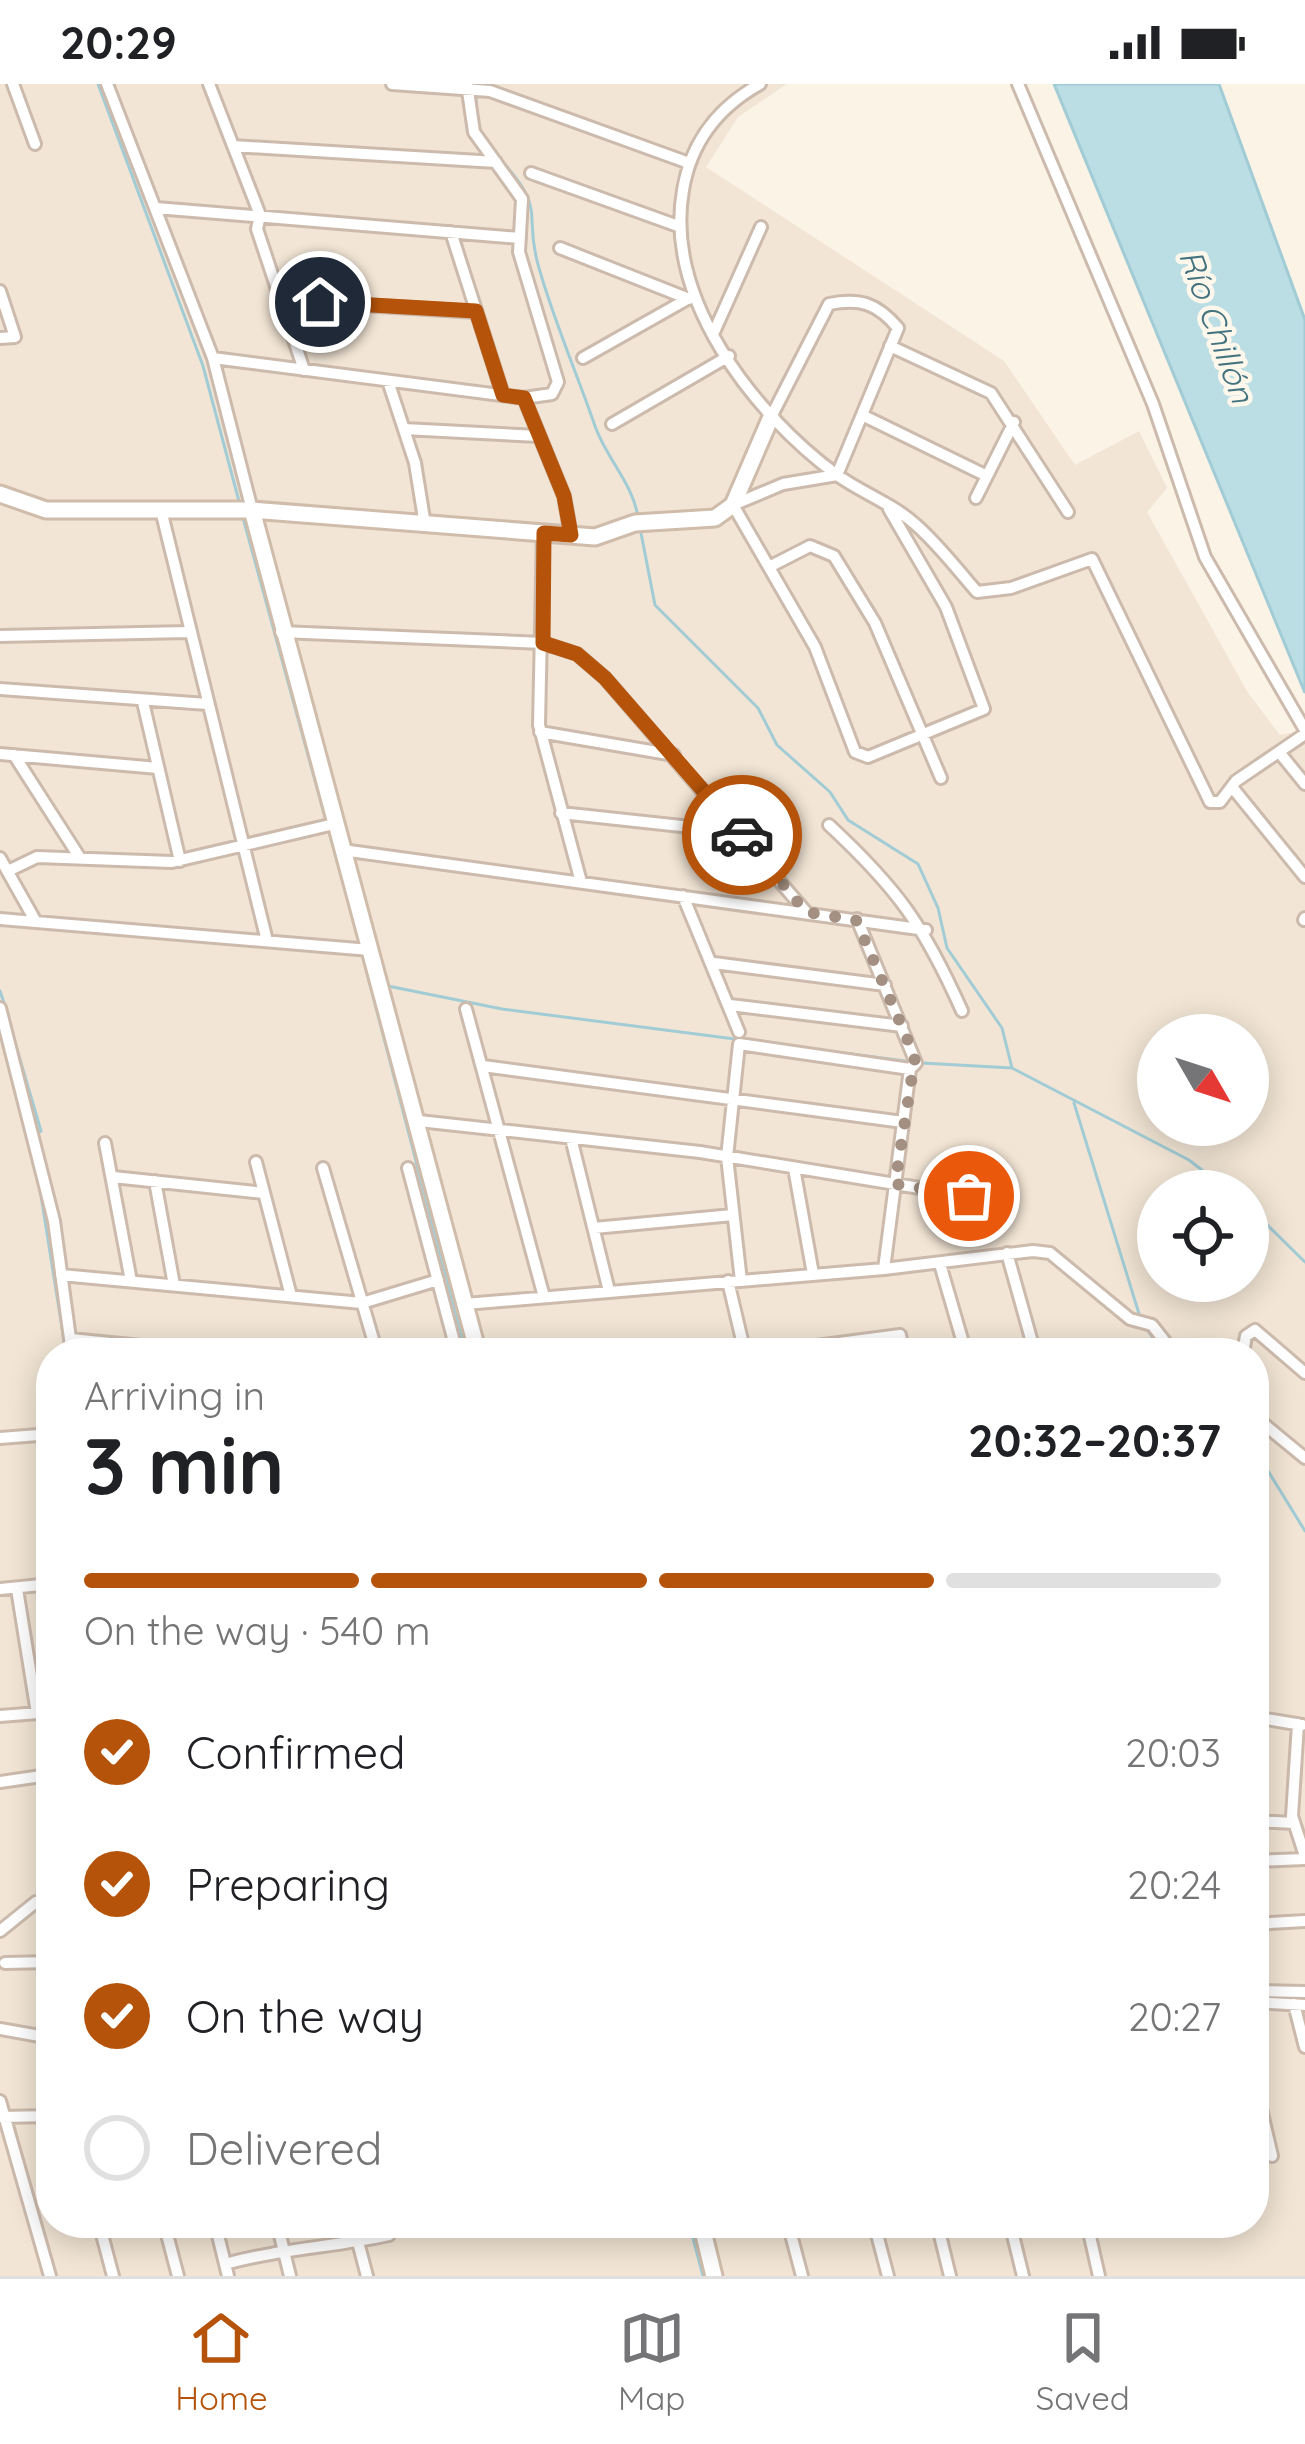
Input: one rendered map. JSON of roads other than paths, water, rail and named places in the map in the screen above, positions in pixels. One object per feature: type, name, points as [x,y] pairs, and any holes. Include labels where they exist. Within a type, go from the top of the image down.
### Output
[{"type":"street","points":[[13,84],[35,144]]},
{"type":"street","points":[[107,84],[213,358],[281,632],[474,1338]]},
{"type":"street","points":[[209,84],[260,215],[257,229],[304,370]]},
{"type":"street","points":[[392,84],[467,86],[689,163]]},
{"type":"street","points":[[512,84],[515,100]]},
{"type":"street","points":[[760,84],[713,118],[689,163],[678,226],[692,297],[729,356],[771,417],[837,475],[914,522],[977,592],[988,595],[1092,559],[1206,798],[1220,802],[1232,787],[1305,732],[1205,557],[1153,404],[1018,84]]},
{"type":"street","points":[[213,358],[524,398],[552,394],[558,382],[525,273],[522,199],[474,132],[467,86]]},
{"type":"street","points":[[233,146],[496,162]]},
{"type":"street","points":[[531,173],[678,226]]},
{"type":"street","points":[[156,208],[520,238]]},
{"type":"street","points":[[714,332],[761,227]]},
{"type":"street","points":[[451,232],[503,395]]},
{"type":"street","points":[[560,248],[692,297]]},
{"type":"street","points":[[0,291],[15,338],[0,338]]},
{"type":"street","points":[[583,358],[692,297]]},
{"type":"street","points":[[733,505],[771,417],[829,304],[853,299],[886,314],[898,328],[837,475]]},
{"type":"street","points":[[280,300],[476,311]]},
{"type":"street","points":[[890,346],[992,393],[1068,512]]},
{"type":"street","points":[[612,424],[729,356]]},
{"type":"street","points":[[388,381],[404,429],[424,525]]},
{"type":"street","points":[[524,398],[564,496],[571,535]]},
{"type":"street","points":[[862,415],[987,476]]},
{"type":"street","points":[[976,498],[1014,422]]},
{"type":"street","points":[[404,429],[539,436]]},
{"type":"street","points":[[0,494],[46,510],[251,510],[595,537],[639,523],[702,522],[795,480],[837,475]]},
{"type":"street","points":[[733,505],[815,647],[855,752],[874,756],[984,710],[946,607],[887,506]]},
{"type":"street","points":[[161,510],[267,941]]},
{"type":"street","points":[[544,533],[540,732],[581,882]]},
{"type":"street","points":[[769,567],[810,546],[834,556],[875,623],[941,778]]},
{"type":"street","points":[[0,636],[188,632]]},
{"type":"street","points":[[281,632],[543,643],[589,662],[806,912]]},
{"type":"street","points":[[0,688],[207,704]]},
{"type":"street","points":[[143,702],[180,860]]},
{"type":"street","points":[[540,732],[674,755]]},
{"type":"street","points":[[1279,752],[1305,784]]},
{"type":"street","points":[[0,754],[158,768]]},
{"type":"street","points":[[14,755],[80,859]]},
{"type":"street","points":[[1232,787],[1305,878]]},
{"type":"street","points":[[562,813],[738,832]]},
{"type":"street","points":[[8,871],[38,857],[180,860],[334,824]]},
{"type":"street","points":[[829,825],[886,877],[926,930],[962,1011]]},
{"type":"street","points":[[342,850],[926,930]]},
{"type":"street","points":[[0,859],[36,922]]},
{"type":"street","points":[[683,896],[740,1032]]},
{"type":"street","points":[[0,919],[370,950]]},
{"type":"street","points":[[856,920],[915,1057],[884,1269]]},
{"type":"street","points":[[714,963],[884,985]]},
{"type":"street","points":[[730,1005],[902,1026]]},
{"type":"street","points":[[0,1008],[34,1130],[70,1338]]},
{"type":"street","points":[[466,1010],[544,1298]]},
{"type":"street","points":[[743,1338],[734,1281],[727,1156],[739,1044],[910,1069]]},
{"type":"street","points":[[483,1066],[903,1122]]},
{"type":"street","points":[[418,1121],[727,1156],[1005,1202]]},
{"type":"street","points":[[571,1138],[609,1291]]},
{"type":"street","points":[[105,1143],[131,1281]]},
{"type":"street","points":[[256,1162],[291,1296]]},
{"type":"street","points":[[323,1168],[372,1338]]},
{"type":"street","points":[[408,1168],[454,1338]]},
{"type":"street","points":[[794,1168],[813,1274]]},
{"type":"street","points":[[113,1177],[264,1193]]},
{"type":"street","points":[[155,1181],[174,1285]]},
{"type":"street","points":[[594,1228],[733,1215]]},
{"type":"street","points":[[465,1304],[940,1264],[1006,1253],[1050,1253],[1130,1318],[1153,1325],[1163,1338]]},
{"type":"street","points":[[1006,1253],[1031,1338]]},
{"type":"street","points":[[940,1264],[962,1338]]},
{"type":"street","points":[[61,1275],[362,1303],[438,1280]]},
{"type":"street","points":[[1269,1342],[1305,1372]]},
{"type":"street","points":[[1269,1428],[1305,1458]]},
{"type":"street","points":[[0,1438],[36,1435]]},
{"type":"street","points":[[0,1589],[36,1586]]},
{"type":"street","points":[[17,1589],[36,1707]]},
{"type":"street","points":[[0,1716],[36,1713]]},
{"type":"street","points":[[1269,1720],[1301,1725],[1294,1823],[1305,1857],[1269,1860]]},
{"type":"street","points":[[0,1782],[36,1777]]},
{"type":"street","points":[[1269,1822],[1294,1823]]},
{"type":"street","points":[[0,1930],[36,1903]]},
{"type":"street","points":[[1269,1923],[1305,1921]]},
{"type":"street","points":[[5,1963],[36,1963]]},
{"type":"street","points":[[1269,1997],[1305,1992]]},
{"type":"street","points":[[1269,1999],[1299,2004],[1305,2047]]},
{"type":"street","points":[[0,2029],[36,2035]]},
{"type":"street","points":[[0,2101],[36,2230]]},
{"type":"street","points":[[2,2117],[36,2116]]},
{"type":"street","points":[[1269,2143],[1272,2156]]},
{"type":"street","points":[[39,2238],[50,2276]]},
{"type":"street","points":[[103,2238],[113,2276]]},
{"type":"street","points":[[168,2238],[178,2276]]},
{"type":"street","points":[[219,2238],[227,2270],[273,2250],[284,2253],[375,2238]]},
{"type":"street","points":[[280,2238],[290,2276]]},
{"type":"street","points":[[357,2238],[367,2276]]},
{"type":"street","points":[[705,2238],[714,2276]]},
{"type":"street","points":[[792,2238],[802,2276]]},
{"type":"street","points":[[878,2238],[888,2276]]},
{"type":"street","points":[[941,2238],[950,2276]]},
{"type":"street","points":[[1014,2238],[1023,2276]]},
{"type":"street","points":[[1090,2238],[1099,2276]]},
{"type":"water","name":"Río Chillón","points":[[1054,84],[1219,84],[1305,320],[1305,693]]},
{"type":"waterway","points":[[98,84],[203,366],[240,505]]},
{"type":"waterway","points":[[476,94],[477,120]]},
{"type":"waterway","points":[[500,159],[529,202],[534,249],[552,308],[600,438],[631,494],[638,518]]},
{"type":"waterway","points":[[242,514],[360,945]]},
{"type":"waterway","points":[[640,528],[655,605],[758,708],[777,745],[830,792],[848,820],[918,864],[938,908],[947,948],[1002,1028],[1012,1068]]},
{"type":"waterway","points":[[362,954],[462,1338]]},
{"type":"waterway","points":[[388,986],[502,1009],[913,1062]]},
{"type":"waterway","points":[[0,991],[5,1006]]},
{"type":"waterway","points":[[7,1015],[41,1131],[35,1135]]},
{"type":"waterway","points":[[922,1063],[1012,1068],[1202,1170]]},
{"type":"waterway","points":[[1074,1103],[1140,1317]]},
{"type":"waterway","points":[[39,1183],[64,1338]]},
{"type":"waterway","points":[[1269,1227],[1305,1262]]},
{"type":"waterway","points":[[1144,1326],[1153,1338]]},
{"type":"waterway","points":[[1269,1472],[1305,1531]]},
{"type":"waterway","points":[[693,2238],[703,2276]]}]
